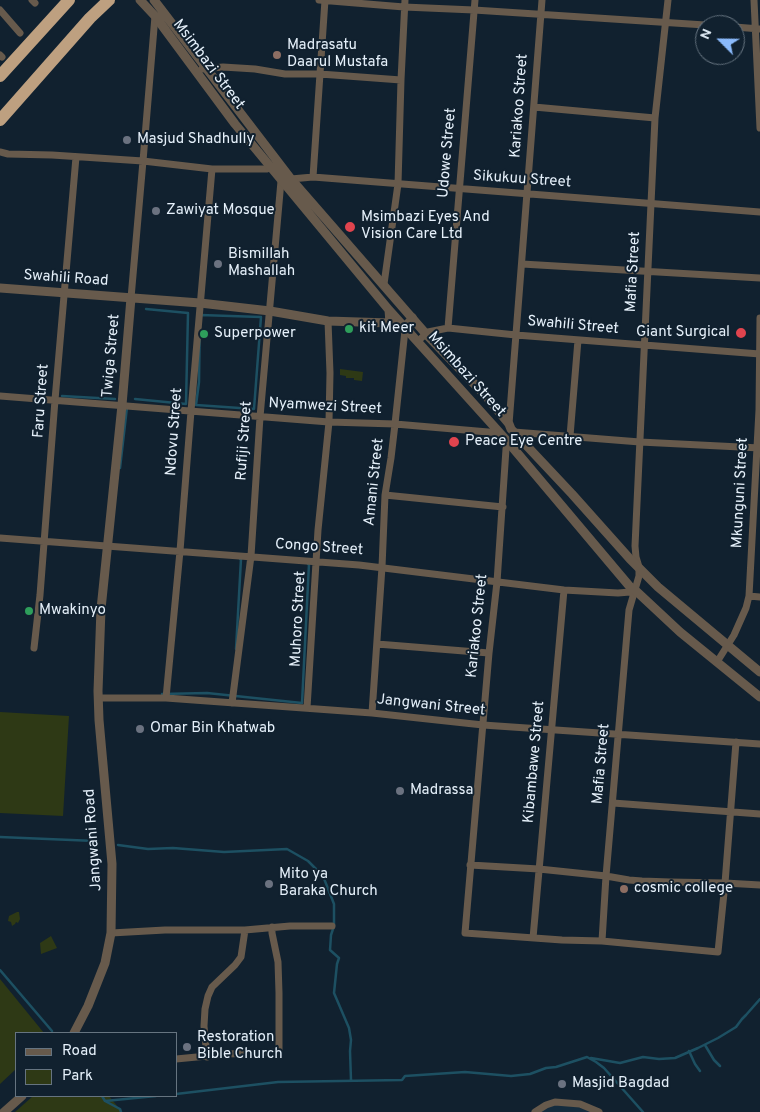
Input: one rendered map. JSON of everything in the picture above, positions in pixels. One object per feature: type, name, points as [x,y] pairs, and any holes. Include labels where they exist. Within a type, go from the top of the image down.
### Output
[{"type":"highway","points":[[0,76],[69,0]]},
{"type":"highway","points":[[0,120],[90,18],[109,0]]},
{"type":"street","name":"Msimbazi Street","points":[[140,0],[155,16],[235,124],[271,168],[286,180],[384,284],[426,334],[485,395],[512,428],[630,559],[658,587],[760,672]]},
{"type":"street","points":[[319,0],[405,4],[695,24]]},
{"type":"street","points":[[313,177],[325,0]]},
{"type":"street","name":"Udowe Street","points":[[448,328],[475,0]]},
{"type":"street","name":"Kariakoo Street","points":[[512,428],[516,335],[542,0]]},
{"type":"street","name":"Mafia Street","points":[[602,941],[629,610],[633,589],[639,576],[635,546],[655,118],[668,0]]},
{"type":"street","points":[[754,0],[757,29],[760,128]]},
{"type":"street","name":"Msimbazi Street","points":[[156,1],[279,163],[286,180],[389,310],[508,442],[633,589],[680,632],[760,697]]},
{"type":"street","points":[[146,7],[156,1]]},
{"type":"street","points":[[384,284],[398,184],[405,4]]},
{"type":"street","points":[[0,10],[20,33]]},
{"type":"street","name":"Twiga Street","points":[[99,698],[101,608],[122,405],[155,16]]},
{"type":"street","points":[[195,71],[223,67],[255,69],[284,74],[320,74],[401,80]]},
{"type":"street","points":[[534,107],[655,118]]},
{"type":"street","points":[[0,152],[143,161],[212,169],[271,168],[279,163]]},
{"type":"street","name":"Faru Street","points":[[34,648],[76,157]]},
{"type":"street","name":"Ndovu Street","points":[[166,698],[212,169]]},
{"type":"street","name":"Sikukuu Street","points":[[286,180],[313,177],[760,212]]},
{"type":"street","name":"Rufiji Street","points":[[232,703],[251,556],[260,417],[270,311],[286,180]]},
{"type":"street","points":[[522,264],[760,278]]},
{"type":"street","name":"Swahili Road","points":[[0,288],[131,298]]},
{"type":"street","points":[[131,298],[270,311],[328,321],[390,323],[389,310]]},
{"type":"street","points":[[404,326],[413,317]]},
{"type":"street","name":"Mkunguni Street","points":[[716,662],[734,635],[746,608],[749,596],[759,448],[760,318]]},
{"type":"street","name":"Muhoro Street","points":[[307,708],[318,530],[329,422],[328,321]]},
{"type":"street","name":"Amani Street","points":[[372,713],[385,494],[395,424],[404,326]]},
{"type":"street","name":"Swahili Street","points":[[418,341],[426,334],[448,328],[760,354]]},
{"type":"street","points":[[570,436],[578,340]]},
{"type":"street","name":"Nyamwezi Street","points":[[0,396],[260,417],[395,424],[500,433]]},
{"type":"street","points":[[512,428],[570,436],[640,442],[759,448]]},
{"type":"street","name":"Kariakoo Street","points":[[508,442],[465,934],[533,938]]},
{"type":"street","points":[[385,494],[503,507]]},
{"type":"street","name":"Congo Street","points":[[0,538],[382,567],[564,590],[618,593],[630,592],[633,589]]},
{"type":"street","name":"Kibambawe Street","points":[[533,938],[564,590]]},
{"type":"street","points":[[749,596],[760,597]]},
{"type":"street","points":[[377,644],[489,653]]},
{"type":"street","name":"Jangwani Street","points":[[99,698],[166,698],[372,713],[483,725],[760,744]]},
{"type":"street","name":"Jangwani Road","points":[[75,1032],[88,1006],[105,963],[111,933],[112,864],[99,720],[99,698]]},
{"type":"street","points":[[533,938],[602,941],[718,952],[736,742]]},
{"type":"street","points":[[612,802],[760,814]]},
{"type":"street","points":[[470,865],[539,869],[642,881],[760,885]]},
{"type":"street","points":[[111,933],[332,926]]},
{"type":"street","points":[[178,1059],[279,1052],[278,962],[272,927]]},
{"type":"street","points":[[207,1057],[204,1026],[208,996],[212,986],[241,958],[245,930]]},
{"type":"street","points":[[4,1112],[21,1097]]},
{"type":"street","points":[[535,1112],[546,1105],[556,1102],[580,1104],[599,1112]]},
{"type":"shaded area","points":[[548,1104],[579,1105],[592,1112],[538,1112]]},
{"type":"green space","points":[[340,369],[363,372],[362,381],[340,375]]},
{"type":"green space","points":[[0,712],[69,716],[63,816],[0,813]]},
{"type":"green space","points":[[19,912],[20,919],[18,923],[16,922],[12,926],[11,922],[8,921],[9,916]]},
{"type":"green space","points":[[51,936],[57,948],[41,954],[40,943]]},
{"type":"green space","points":[[0,979],[43,1032],[15,1032],[15,1070],[0,1084]]},
{"type":"green space","points":[[32,1097],[110,1097],[122,1112],[15,1112]]},
{"type":"waterway","points":[[135,399],[186,404],[188,313],[146,309]]},
{"type":"waterway","points":[[200,315],[261,317],[254,409],[196,405],[199,382],[200,315]]},
{"type":"waterway","points":[[62,396],[115,399]]},
{"type":"waterway","points":[[120,468],[127,407]]},
{"type":"waterway","points":[[236,649],[240,559]]},
{"type":"waterway","points":[[162,694],[207,693],[302,703],[308,564]]},
{"type":"waterway","points":[[0,837],[95,841]]},
{"type":"waterway","points":[[118,845],[148,849],[173,848],[224,852],[287,849],[308,861],[323,876],[334,904],[334,926],[330,950],[339,958],[334,993],[349,1028],[351,1040],[351,1080]]},
{"type":"waterway","points":[[0,970],[52,1031]]},
{"type":"waterway","points":[[591,1058],[620,1063],[643,1057],[675,1058],[718,1038],[736,1027],[760,999]]},
{"type":"waterway","points":[[705,1045],[720,1066]]},
{"type":"waterway","points":[[689,1051],[700,1071]]},
{"type":"waterway","points":[[178,1094],[278,1082],[402,1080],[405,1076],[465,1072],[511,1076],[530,1074],[587,1057],[604,1068],[643,1112]]},
{"type":"waterway","points":[[103,1097],[105,1101],[120,1109],[121,1112]]},
{"type":"waterway","points":[[105,1101],[146,1097]]},
{"type":"place","name":"Madrasatu Daarul Mustafa","points":[[277,55]]},
{"type":"place","name":"Masjud Shadhully","points":[[127,140]]},
{"type":"place","name":"Zawiyat Mosque","points":[[156,211]]},
{"type":"place","name":"Msimbazi Eyes And Vision Care Ltd","points":[[350,227]]},
{"type":"place","name":"Bismillah Mashallah","points":[[218,264]]},
{"type":"place","name":"kit Meer","points":[[349,329]]},
{"type":"place","name":"Giant Surgical","points":[[741,333]]},
{"type":"place","name":"Superpower","points":[[204,334]]},
{"type":"place","name":"Peace Eye Centre","points":[[454,442]]},
{"type":"place","name":"Mwakinyo","points":[[29,611]]},
{"type":"place","name":"Omar Bin Khatwab","points":[[140,729]]},
{"type":"place","name":"Madrassa","points":[[400,791]]},
{"type":"place","name":"Mito ya Baraka Church","points":[[269,884]]},
{"type":"place","name":"cosmic college","points":[[624,889]]},
{"type":"place","name":"Restoration Bible Church","points":[[187,1047]]},
{"type":"place","name":"Masjid Bagdad","points":[[562,1084]]}]
